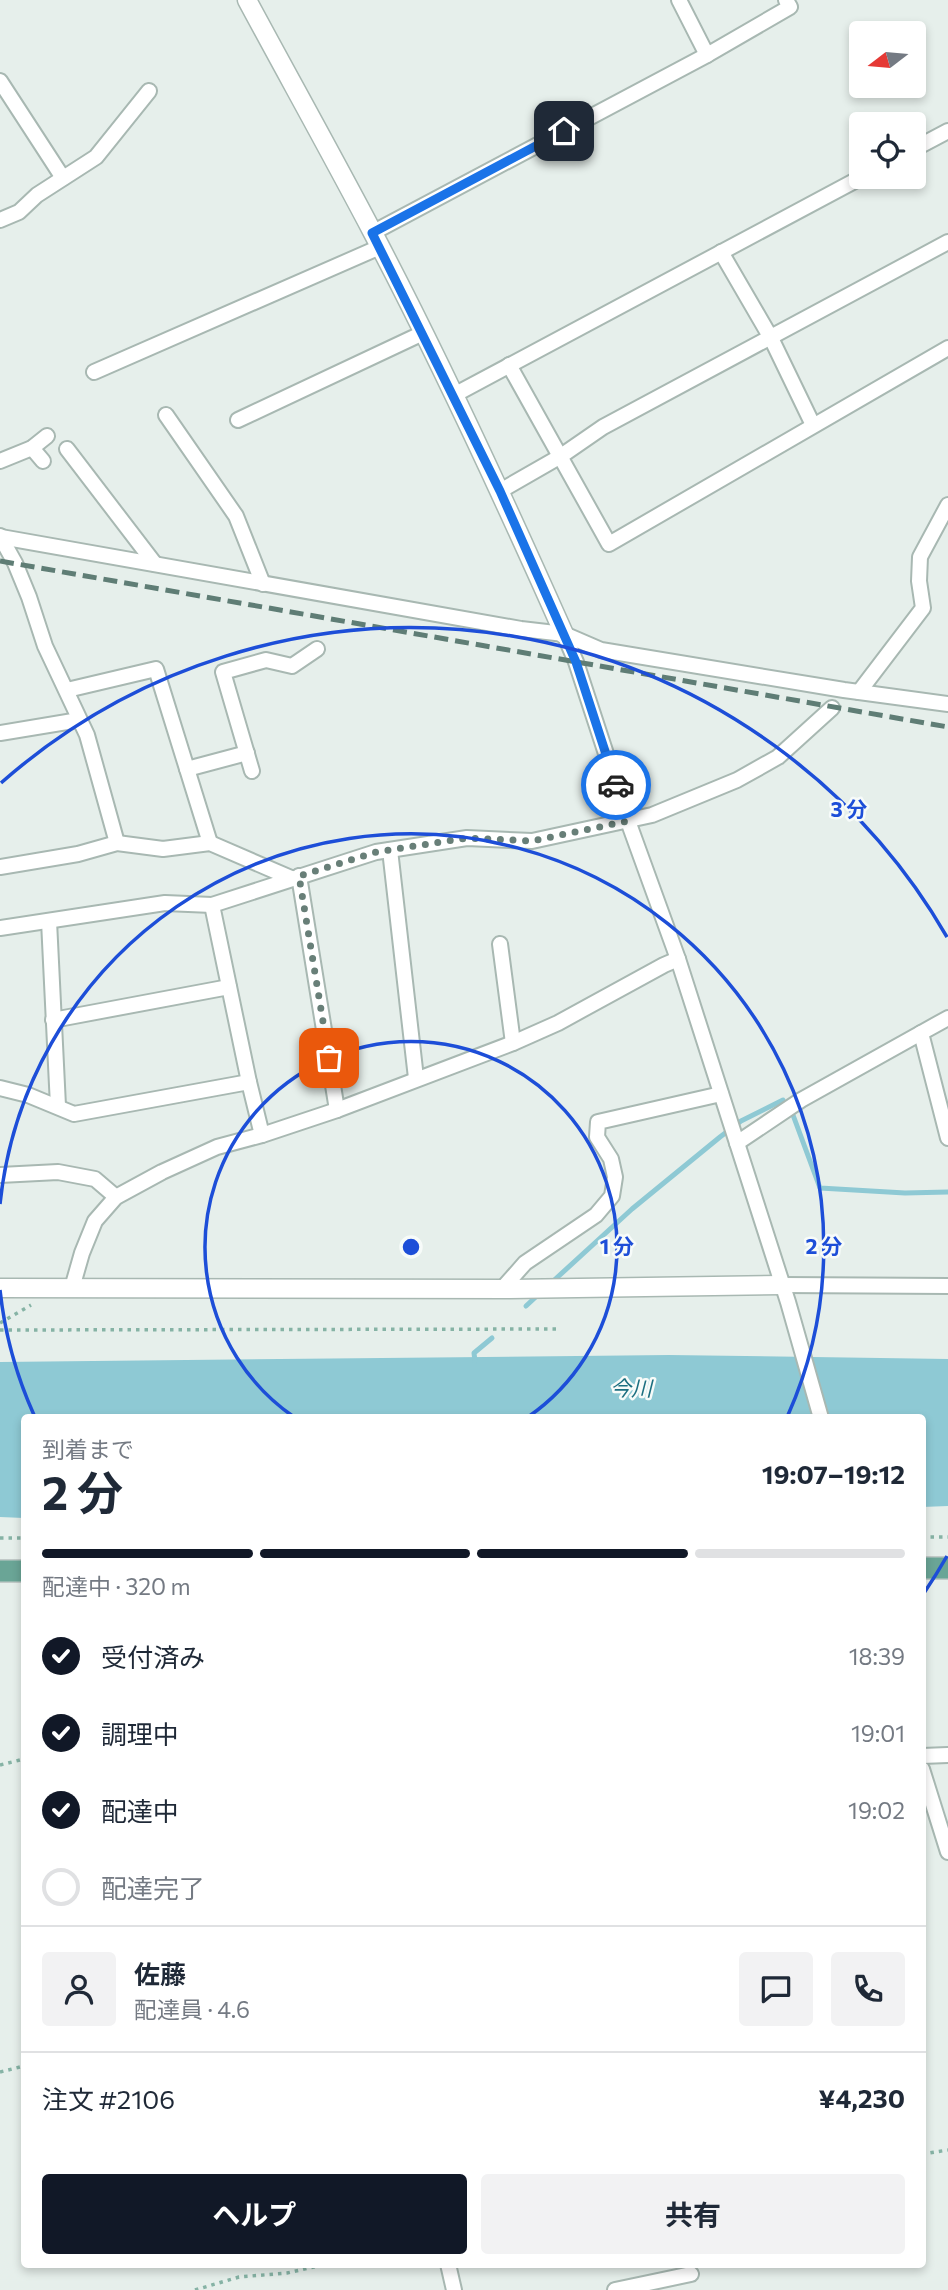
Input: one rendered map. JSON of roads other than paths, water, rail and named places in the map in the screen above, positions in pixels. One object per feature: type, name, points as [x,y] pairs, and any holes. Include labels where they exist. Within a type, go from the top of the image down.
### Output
[{"type":"main road","points":[[926,1568],[948,1568]]},
{"type":"main road","points":[[0,1571],[21,1571]]},
{"type":"street","points":[[247,0],[376,240],[454,395],[576,662],[628,821],[678,959],[785,1294],[820,1414]]},
{"type":"street","points":[[679,0],[707,55]]},
{"type":"street","points":[[94,372],[376,240],[707,55],[789,7],[786,0]]},
{"type":"street","points":[[0,81],[63,178]]},
{"type":"street","points":[[0,220],[19,212],[37,195],[96,157],[149,91]]},
{"type":"street","points":[[926,143],[948,131]]},
{"type":"street","points":[[454,395],[849,184]]},
{"type":"street","points":[[500,491],[561,456],[603,427],[948,242]]},
{"type":"street","points":[[721,252],[771,338],[813,425]]},
{"type":"street","points":[[238,420],[423,333]]},
{"type":"street","points":[[509,365],[609,544],[948,348]]},
{"type":"street","points":[[166,415],[236,516],[263,584]]},
{"type":"street","points":[[0,461],[32,448],[47,436]]},
{"type":"street","points":[[32,448],[43,461]]},
{"type":"street","points":[[67,449],[155,565]]},
{"type":"street","points":[[859,692],[923,608],[919,581],[920,558],[925,544],[948,505]]},
{"type":"street","points":[[0,537],[564,635],[601,650],[859,692],[948,701]]},
{"type":"street","points":[[0,537],[15,563],[45,646],[87,735],[117,843]]},
{"type":"street","points":[[252,771],[223,672],[266,660],[292,666],[317,649]]},
{"type":"street","points":[[67,690],[156,669],[210,844]]},
{"type":"street","points":[[0,928],[165,903],[212,905],[295,877],[390,850],[467,838],[532,841],[652,815],[737,780],[778,757],[832,708]]},
{"type":"street","points":[[0,733],[79,720]]},
{"type":"street","points":[[187,769],[247,753]]},
{"type":"street","points":[[0,867],[78,854],[117,843],[163,849],[210,844],[295,877]]},
{"type":"street","points":[[390,850],[416,1078]]},
{"type":"street","points":[[295,877],[337,1110]]},
{"type":"street","points":[[212,905],[262,1135]]},
{"type":"street","points":[[49,921],[58,1106]]},
{"type":"street","points":[[500,944],[513,1043]]},
{"type":"street","points":[[72,1288],[95,1221],[116,1197],[203,1152],[337,1110],[513,1043],[558,1023],[678,959]]},
{"type":"street","points":[[53,1020],[229,987]]},
{"type":"street","points":[[736,1141],[801,1100],[948,1020]]},
{"type":"street","points":[[921,1033],[948,1138]]},
{"type":"street","points":[[0,1088],[28,1095],[74,1114],[249,1082]]},
{"type":"street","points":[[506,1289],[525,1263],[596,1215],[612,1196],[615,1177],[611,1159],[597,1137],[598,1122],[721,1094]]},
{"type":"street","points":[[0,1175],[58,1172],[95,1179],[116,1197]]},
{"type":"street","points":[[0,1288],[564,1288],[785,1294],[948,1286]]},
{"type":"street","points":[[926,1756],[948,1755]]},
{"type":"street","points":[[926,1782],[948,1852]]},
{"type":"street","points":[[449,2268],[454,2290]]},
{"type":"street","points":[[615,2290],[691,2274]]},
{"type":"water","name":"今川","points":[[669,1355],[948,1359],[948,1506],[926,1507],[926,1414],[21,1414],[21,1518],[0,1517],[0,1362]]},
{"type":"waterway","points":[[550,1284],[632,1209],[720,1137],[741,1121],[783,1100]]},
{"type":"waterway","points":[[793,1115],[820,1188],[905,1193],[948,1192]]},
{"type":"waterway","points":[[526,1306],[540,1293]]},
{"type":"waterway","points":[[475,1361],[474,1353],[492,1338]]},
{"type":"railway","points":[[0,561],[948,727]]}]
